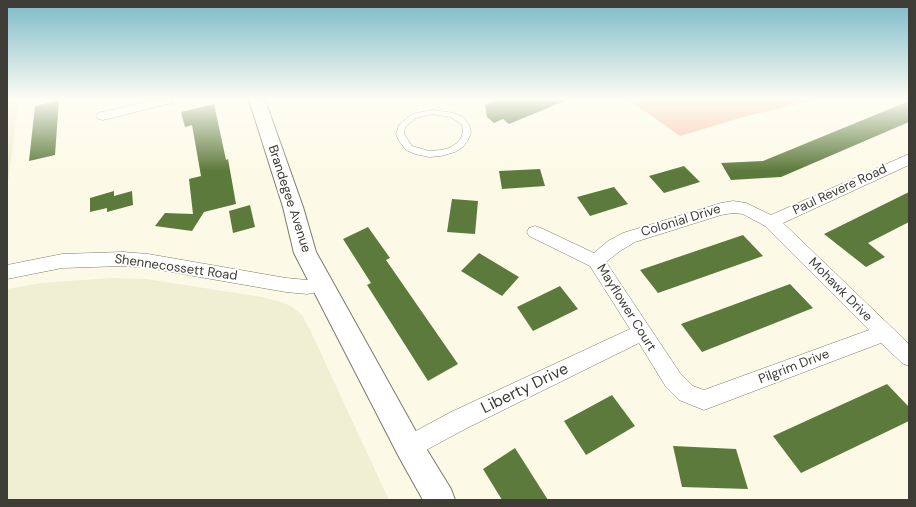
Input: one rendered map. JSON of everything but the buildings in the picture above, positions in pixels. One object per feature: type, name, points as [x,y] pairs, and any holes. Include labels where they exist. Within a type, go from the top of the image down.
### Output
[{"type":"street","name":"Brandegee Avenue","points":[[265,124],[293,207],[305,252],[325,291]]},
{"type":"street","name":"Paul Revere Road","points":[[771,222],[909,159]]},
{"type":"street","name":"Colonial Drive","points":[[596,261],[614,246],[629,237],[722,209],[733,207],[746,209],[771,222]]},
{"type":"street","name":"Mohawk Drive","points":[[771,222],[909,357]]},
{"type":"street","name":"Mayflower Court","points":[[535,232],[596,261],[641,333],[673,380],[686,393],[704,400]]},
{"type":"street","name":"Shennecossett Road","points":[[7,272],[62,261],[123,259],[148,261],[325,291]]},
{"type":"street","points":[[325,291],[409,447],[440,500]]},
{"type":"street","name":"Liberty Drive","points":[[409,447],[459,420],[641,333]]},
{"type":"street","name":"Pilgrim Drive","points":[[704,400],[884,333]]},
{"type":"lane","points":[[405,124],[400,134],[403,141],[409,148],[418,152],[429,154],[452,150],[460,145],[467,132],[464,124]]},
{"type":"shaded area","points":[[7,124],[16,124],[8,181],[7,187]]},
{"type":"shaded area","points":[[663,124],[721,124],[680,136]]},
{"type":"shaded area","points":[[111,278],[146,279],[262,297],[291,306],[302,315],[311,332],[389,500],[7,500],[7,289],[41,283]]}]
